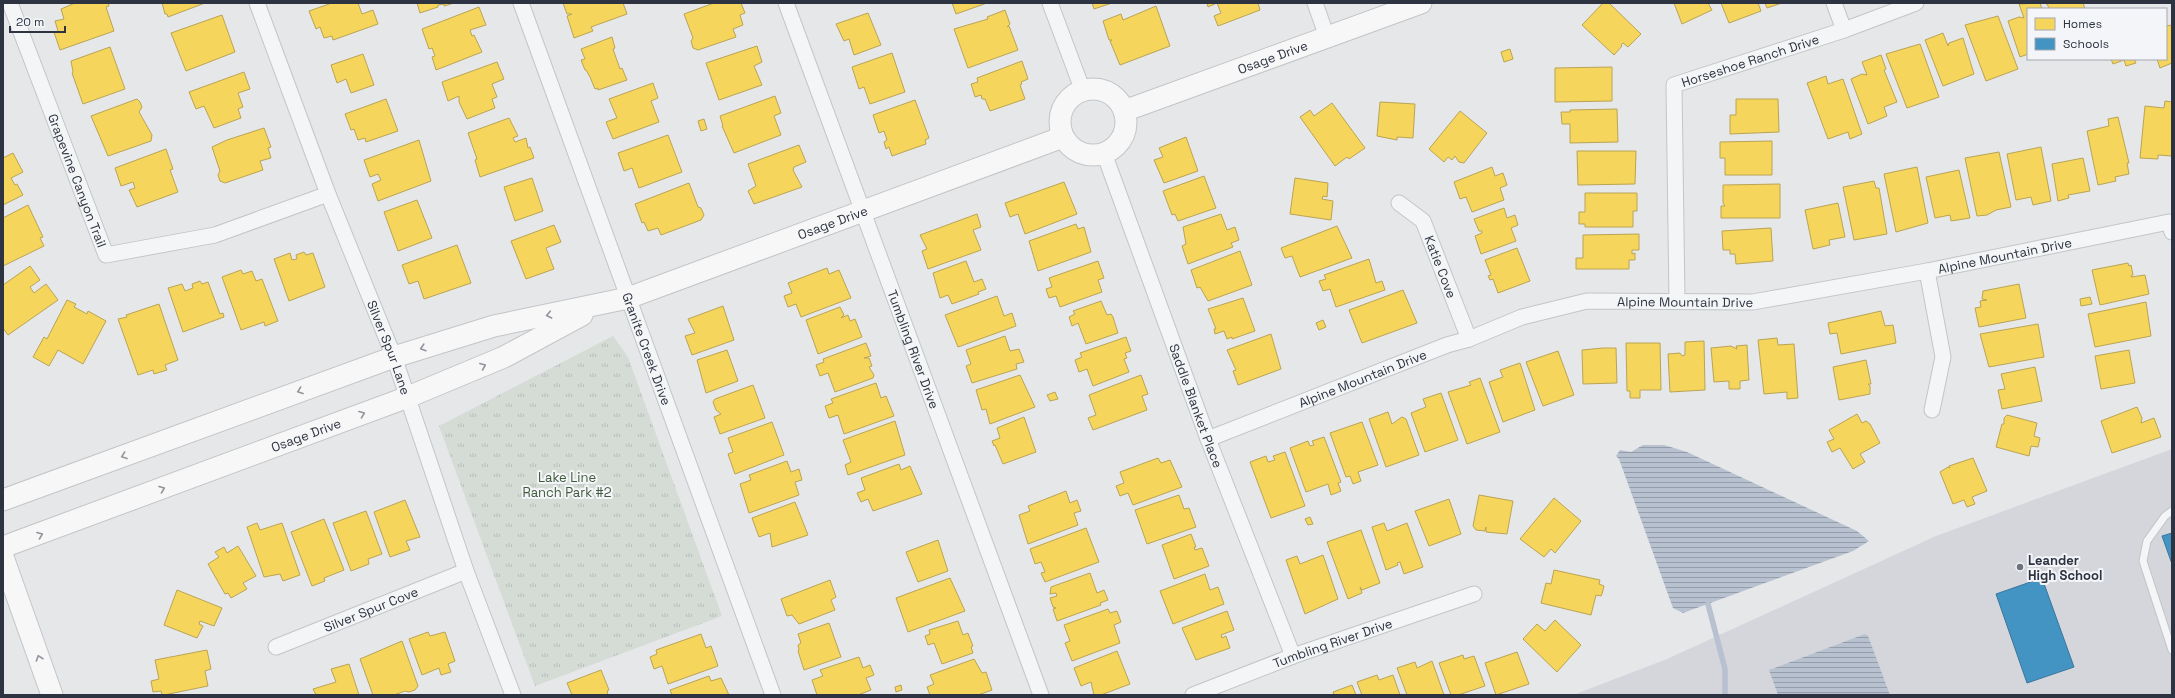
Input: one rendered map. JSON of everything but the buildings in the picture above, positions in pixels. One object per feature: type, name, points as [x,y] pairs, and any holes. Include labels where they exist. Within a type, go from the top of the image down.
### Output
[{"type":"street","name":"Grapevine Canyon Trail","points":[[10,3],[106,255],[215,235],[328,194]]},
{"type":"street","name":"Silver Spur Lane","points":[[257,3],[328,194],[394,357],[466,571],[514,695]]},
{"type":"street","name":"Granite Creek Drive","points":[[521,3],[773,695]]},
{"type":"street","name":"Tumbling River Drive","points":[[786,3],[1041,695]]},
{"type":"street","points":[[1050,3],[1083,91]]},
{"type":"street","points":[[1315,3],[1327,37]]},
{"type":"street","name":"Osage Drive","points":[[1124,111],[1421,3]]},
{"type":"street","points":[[1834,3],[1844,30]]},
{"type":"street","name":"Horseshoe Ranch Drive","points":[[1677,301],[1674,85],[1844,30],[1916,3]]},
{"type":"street","points":[[1091,89],[1108,93],[1115,98],[1124,111],[1126,124],[1123,136],[1112,149],[1104,153],[1095,156],[1076,151],[1063,137],[1060,123],[1062,109],[1067,101],[1083,91],[1091,89]]},
{"type":"street","name":"Osage Drive","points":[[3,500],[394,357],[494,326],[601,305],[628,298],[864,212],[1063,137]]},
{"type":"street","name":"Saddle Blanket Place","points":[[1104,153],[1208,439],[1293,656]]},
{"type":"street","name":"Katie Cove","points":[[1399,203],[1423,222],[1469,339]]},
{"type":"street","name":"Alpine Mountain Drive","points":[[1208,439],[1448,345],[1469,339],[1522,317],[1587,301],[1754,302],[1927,271],[2169,222],[2172,232]]},
{"type":"street","points":[[1927,271],[1943,357],[1932,410]]},
{"type":"street","name":"Osage Drive","points":[[3,547],[408,397],[504,357],[601,305]]},
{"type":"street","points":[[3,557],[52,695]]},
{"type":"street","name":"Silver Spur Cove","points":[[276,647],[466,571]]},
{"type":"street","name":"Tumbling River Drive","points":[[1193,695],[1293,656],[1474,594]]},
{"type":"lane","points":[[2172,511],[2165,516],[2147,541],[2143,561],[2172,650]]},
{"type":"shaded area","name":"Leander High School","points":[[2172,449],[2172,695],[1573,695],[1667,659],[1936,536]]},
{"type":"green space","name":"Lake Line Ranch Park #2","points":[[613,336],[628,357],[722,616],[535,686],[439,426]]},
{"type":"water","points":[[1643,445],[1664,445],[1687,452],[1857,531],[1869,541],[1853,551],[1683,613],[1673,608],[1619,459],[1616,456],[1620,450],[1631,452]]},
{"type":"water","points":[[1865,634],[1868,636],[1890,695],[1778,695],[1769,670]]},
{"type":"waterway","points":[[1708,604],[1725,669],[1725,695]]},
{"type":"place","name":"Leander High School","points":[[2020,567]]}]
